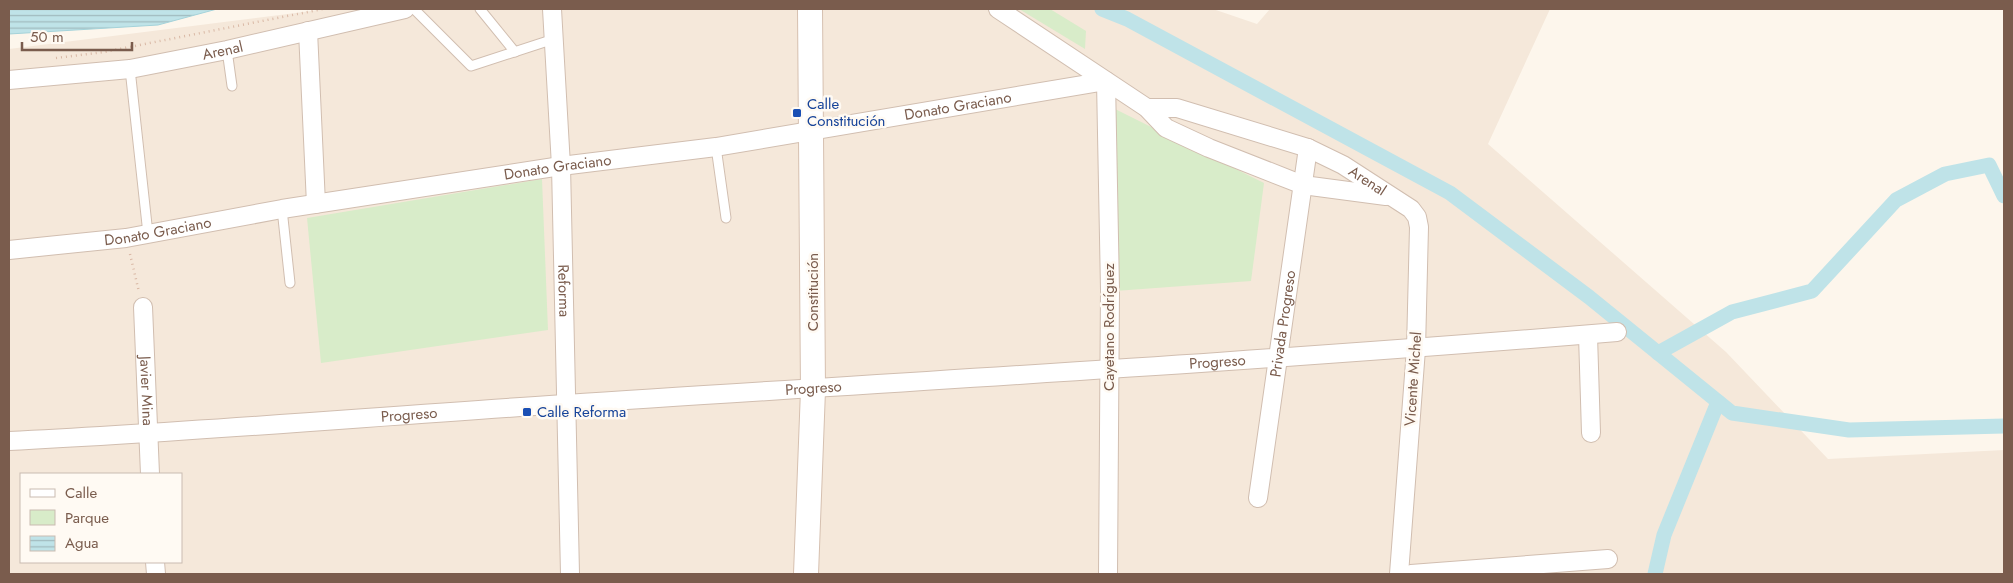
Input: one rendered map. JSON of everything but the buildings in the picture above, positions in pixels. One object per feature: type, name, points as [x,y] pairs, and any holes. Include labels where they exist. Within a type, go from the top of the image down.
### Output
[{"type":"street","name":"Arenal","points":[[9,80],[130,69],[227,50],[405,9]]},
{"type":"street","name":"Reforma","points":[[552,9],[562,166],[570,574]]},
{"type":"street","name":"Constitución","points":[[806,574],[813,390],[810,9]]},
{"type":"street","name":"Arenal","points":[[998,9],[1147,108],[1166,128],[1303,185],[1392,196]]},
{"type":"street","points":[[308,31],[316,204]]},
{"type":"street","name":"Donato Graciano","points":[[9,250],[126,238],[282,209],[562,166],[716,147],[1106,81]]},
{"type":"street","name":"Cayetano Rodríguez","points":[[1106,81],[1109,370],[1108,574]]},
{"type":"street","name":"Arenal","points":[[1147,108],[1177,108],[1308,148],[1343,165],[1392,196]]},
{"type":"street","name":"Privada Progreso","points":[[1258,498],[1308,148]]},
{"type":"street","name":"Vicente Michel","points":[[1392,196],[1412,209],[1417,217],[1419,227],[1416,349],[1399,574]]},
{"type":"street","name":"Javier Mina","points":[[143,307],[150,473]]},
{"type":"street","name":"Progreso","points":[[9,441],[148,434],[567,404],[1109,370],[1416,349],[1617,332]]},
{"type":"street","points":[[1588,335],[1591,433]]},
{"type":"street","points":[[1412,574],[1608,559]]},
{"type":"lane","points":[[414,9],[471,66],[554,39]]},
{"type":"lane","points":[[480,9],[515,52]]},
{"type":"lane","points":[[227,50],[232,86]]},
{"type":"lane","points":[[130,69],[148,234]]},
{"type":"lane","points":[[716,147],[726,218]]},
{"type":"lane","points":[[282,209],[290,283]]},
{"type":"path","points":[[47,59],[121,49],[323,9]]},
{"type":"path","points":[[126,238],[143,307]]},
{"type":"shaded area","points":[[327,9],[1213,9],[1257,24],[1270,9],[1550,9],[1488,144],[1726,352],[1828,459],[2004,450],[2004,574],[9,574],[9,49]]},
{"type":"green space","points":[[1019,9],[1050,9],[1086,31],[1085,49]]},
{"type":"green space","points":[[1115,109],[1264,183],[1251,281],[1115,291]]},
{"type":"green space","points":[[542,179],[548,330],[321,363],[307,218]]},
{"type":"water","points":[[9,9],[217,9],[158,25],[9,34]]},
{"type":"waterway","points":[[1102,9],[1127,19],[1450,193],[1589,297],[1732,413],[1849,430],[2004,426]]},
{"type":"waterway","points":[[1658,353],[1732,312],[1812,291],[1896,200],[1945,174],[1989,165],[2004,196]]},
{"type":"waterway","points":[[1655,574],[1664,535],[1718,402]]},
{"type":"place","name":"Calle Constitución","points":[[797,113]]},
{"type":"place","name":"Calle Reforma","points":[[527,412]]}]
